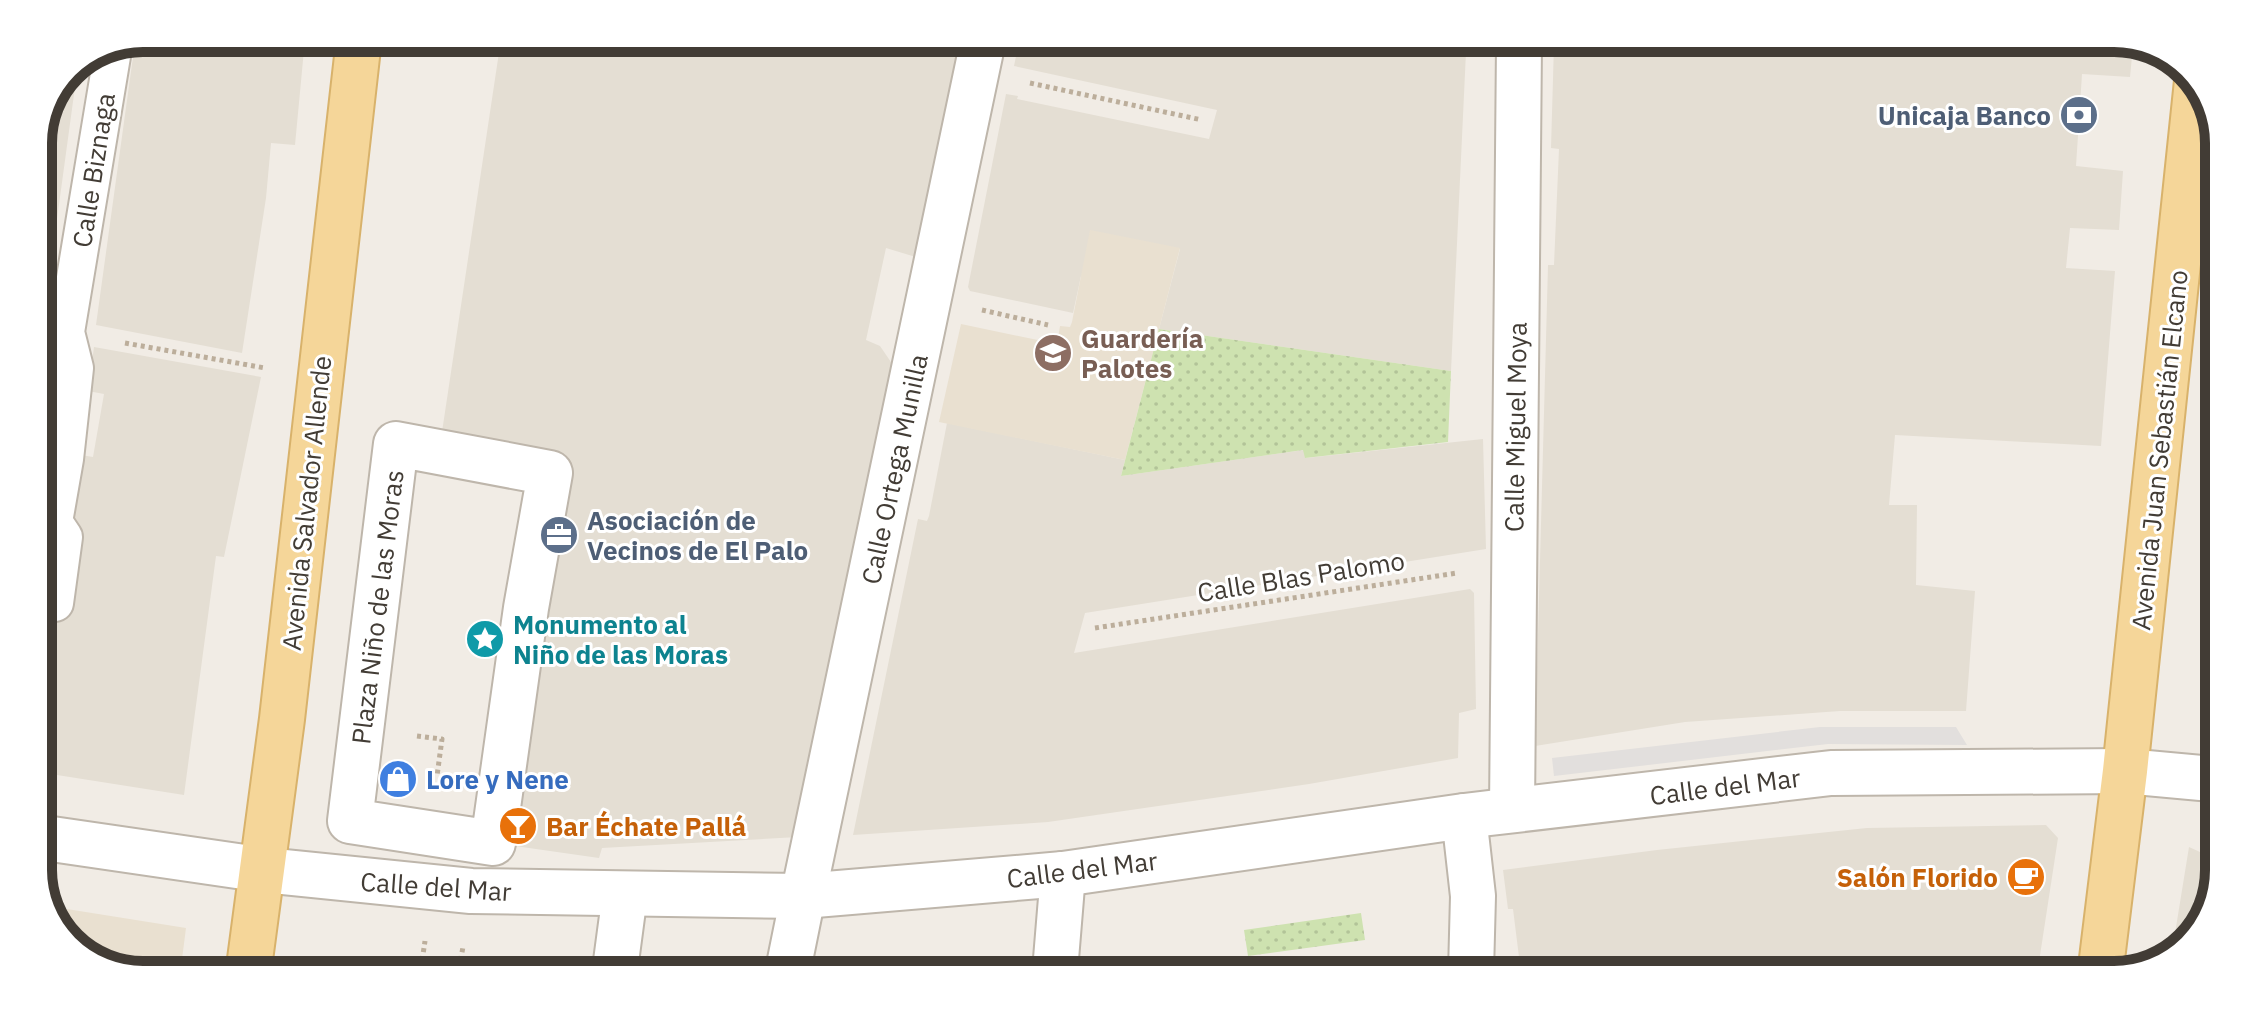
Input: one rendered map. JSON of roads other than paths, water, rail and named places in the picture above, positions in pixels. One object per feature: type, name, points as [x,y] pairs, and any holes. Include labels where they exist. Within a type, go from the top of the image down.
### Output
[{"type":"main road","name":"Avenida Salvador Allende","points":[[250,961],[264,870],[358,52]]},
{"type":"main road","name":"Avenida Juan Sebastián Elcano","points":[[2102,961],[2125,771],[2195,102]]},
{"type":"street","name":"Calle Miguel Moya","points":[[1512,810],[1519,52]]},
{"type":"street","name":"Calle Ortega Munilla","points":[[790,961],[981,57]]},
{"type":"street","name":"Plaza Niño de las Moras","points":[[396,444],[550,473],[527,598],[493,843],[350,821],[396,444]]},
{"type":"street","name":"Calle del Mar","points":[[52,839],[264,870],[471,891],[803,896],[1063,874],[1464,816],[1831,773],[2125,771],[2205,778]]},
{"type":"street","points":[[1464,816],[1473,896],[1471,961]]},
{"type":"street","points":[[1056,961],[1063,874]]},
{"type":"street","points":[[616,961],[625,894]]},
{"type":"lane","name":"Calle Biznaga","points":[[52,603],[55,603],[64,537],[54,522],[75,368],[66,332],[112,58]]},
{"type":"place","name":"Unicaja Banco","points":[[2079,115]]},
{"type":"place","name":"Guardería Palotes","points":[[1053,353]]},
{"type":"place","name":"Asociación de Vecinos de El Palo","points":[[559,535]]},
{"type":"place","name":"Monumento al Niño de las Moras","points":[[485,639]]},
{"type":"place","name":"Lore y Nene","points":[[398,779]]},
{"type":"place","name":"Bar Échate Pallá","points":[[518,826]]},
{"type":"place","name":"Salón Florido","points":[[2026,877]]}]
